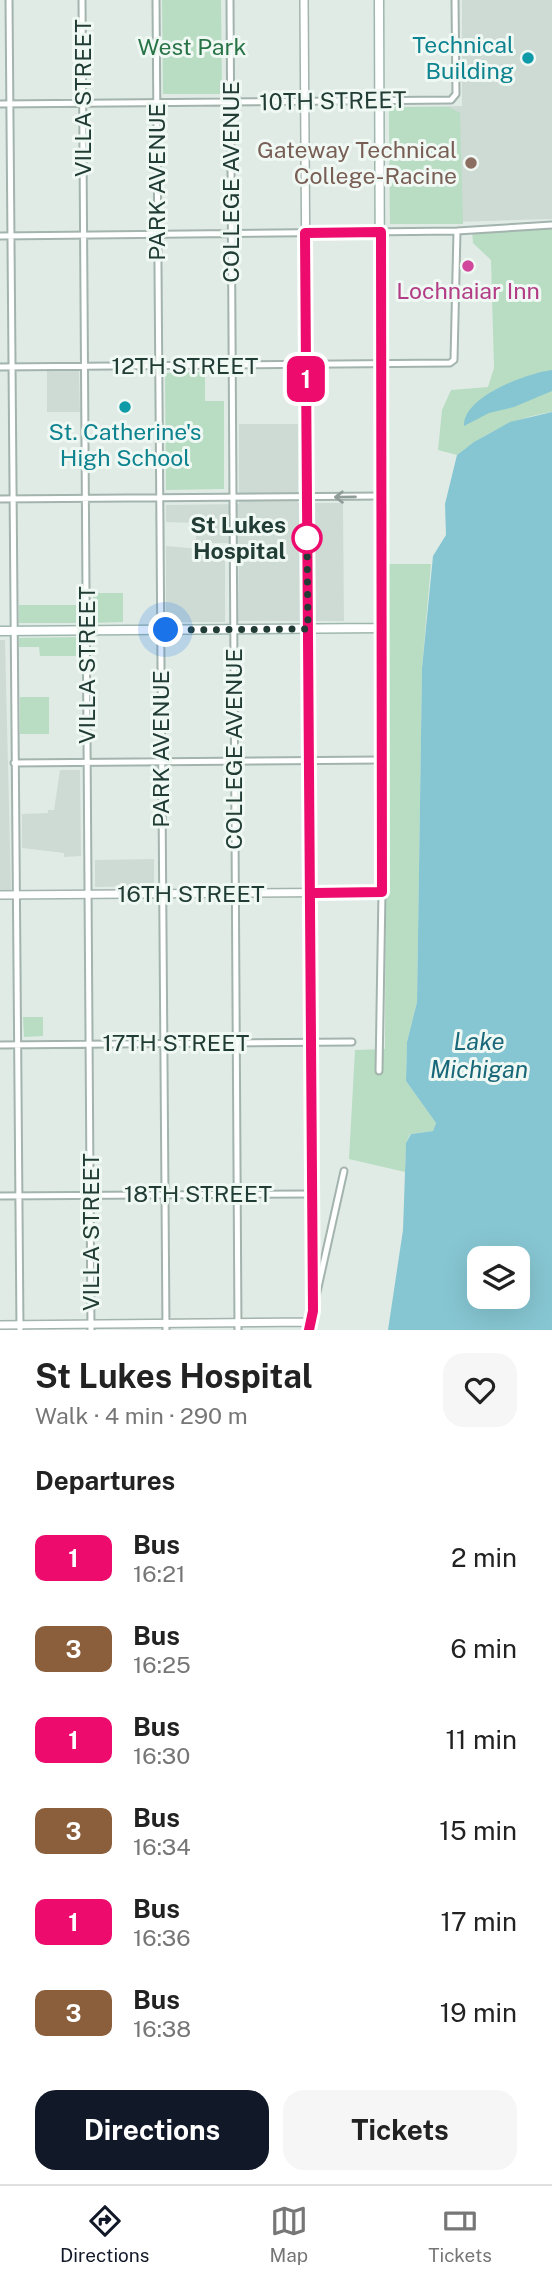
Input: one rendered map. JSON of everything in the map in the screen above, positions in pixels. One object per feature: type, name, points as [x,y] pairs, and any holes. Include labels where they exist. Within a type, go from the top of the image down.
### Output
[{"type":"main road","points":[[0,631],[381,628],[383,496],[379,0]]},
{"type":"street","points":[[9,0],[20,1327]]},
{"type":"street","name":"VILLA STREET","points":[[82,0],[91,1327]]},
{"type":"street","name":"PARK AVENUE","points":[[156,0],[166,1327]]},
{"type":"street","name":"COLLEGE AVENUE","points":[[230,0],[238,1327]]},
{"type":"street","points":[[304,0],[313,1311]]},
{"type":"street","name":"10TH STREET","points":[[0,104],[454,98],[455,0]]},
{"type":"street","points":[[0,236],[381,232],[552,225]]},
{"type":"street","name":"12TH STREET","points":[[0,367],[306,365],[454,360],[457,230]]},
{"type":"street","points":[[0,499],[383,496]]},
{"type":"street","points":[[379,1071],[382,892],[381,628]]},
{"type":"street","points":[[14,763],[381,760]]},
{"type":"street","name":"16TH STREET","points":[[0,895],[382,892]]},
{"type":"street","name":"17TH STREET","points":[[0,1045],[352,1042]]},
{"type":"street","points":[[0,1325],[310,1326],[344,1171]]},
{"type":"street","name":"18TH STREET","points":[[0,1196],[312,1194]]},
{"type":"street","points":[[312,1261],[325,1258]]},
{"type":"shaded area","name":"Gateway Technical College-Racine","points":[[462,0],[552,0],[552,219],[390,224],[389,107],[462,106]]},
{"type":"shaded area","points":[[47,370],[79,371],[80,412],[47,412]]},
{"type":"shaded area","points":[[239,424],[298,424],[298,503],[343,503],[344,621],[238,621],[239,543],[196,543],[196,523],[166,522],[166,505],[239,504]]},
{"type":"shaded area","points":[[166,546],[225,551],[225,622],[166,622]]},
{"type":"shaded area","points":[[0,640],[5,640],[11,890],[0,890]]},
{"type":"shaded area","points":[[60,770],[80,770],[81,856],[64,857],[64,853],[22,848],[22,814],[48,813],[48,810],[54,810]]},
{"type":"shaded area","points":[[154,859],[154,886],[95,887],[95,860]]},
{"type":"green space","name":"West Park","points":[[162,0],[221,0],[222,94],[163,94]]},
{"type":"green space","points":[[389,107],[449,107],[460,113],[463,224],[390,224]]},
{"type":"green space","points":[[552,225],[552,412],[502,427],[457,455],[438,450],[442,410],[451,390],[488,387],[494,368],[491,260],[473,243],[472,228]]},
{"type":"green space","points":[[205,372],[205,401],[224,401],[224,489],[166,490],[165,373]]},
{"type":"green space","points":[[387,564],[431,564],[422,668],[417,1002],[407,1042],[406,1081],[436,1123],[433,1131],[410,1134],[406,1143],[405,1172],[349,1159],[355,1050],[385,1049]]},
{"type":"green space","points":[[93,593],[123,593],[123,622],[93,623]]},
{"type":"green space","points":[[19,605],[78,605],[78,623],[19,623]]},
{"type":"green space","points":[[78,637],[79,656],[40,656],[39,647],[19,647],[19,638]]},
{"type":"green space","points":[[20,697],[49,697],[49,734],[20,734]]},
{"type":"green space","points":[[23,1017],[43,1017],[43,1036],[24,1037]]},
{"type":"water","points":[[552,370],[552,391],[514,407],[489,413],[464,426],[474,405],[485,396],[513,381]]},
{"type":"water","name":"Lake Michigan","points":[[552,412],[552,1330],[388,1330],[403,1230],[406,1143],[411,1134],[433,1131],[436,1123],[406,1081],[407,1042],[417,1002],[422,668],[433,556],[446,535],[445,504],[457,455],[510,422]]},
{"type":"bus line","name":"1","points":[[309,1330],[313,1311],[305,233],[381,232],[382,892],[315,893]]},
{"type":"place","name":"Technical Building","points":[[528,58]]},
{"type":"place","name":"Gateway Technical College-Racine","points":[[471,163]]},
{"type":"place","name":"Lochnaiar Inn","points":[[468,266]]},
{"type":"place","name":"St. Catherine's High School","points":[[125,407]]},
{"type":"place","name":"St Lukes Hospital","points":[[307,538]]},
{"type":"route","points":[[166,630],[308,629],[307,538]]}]
